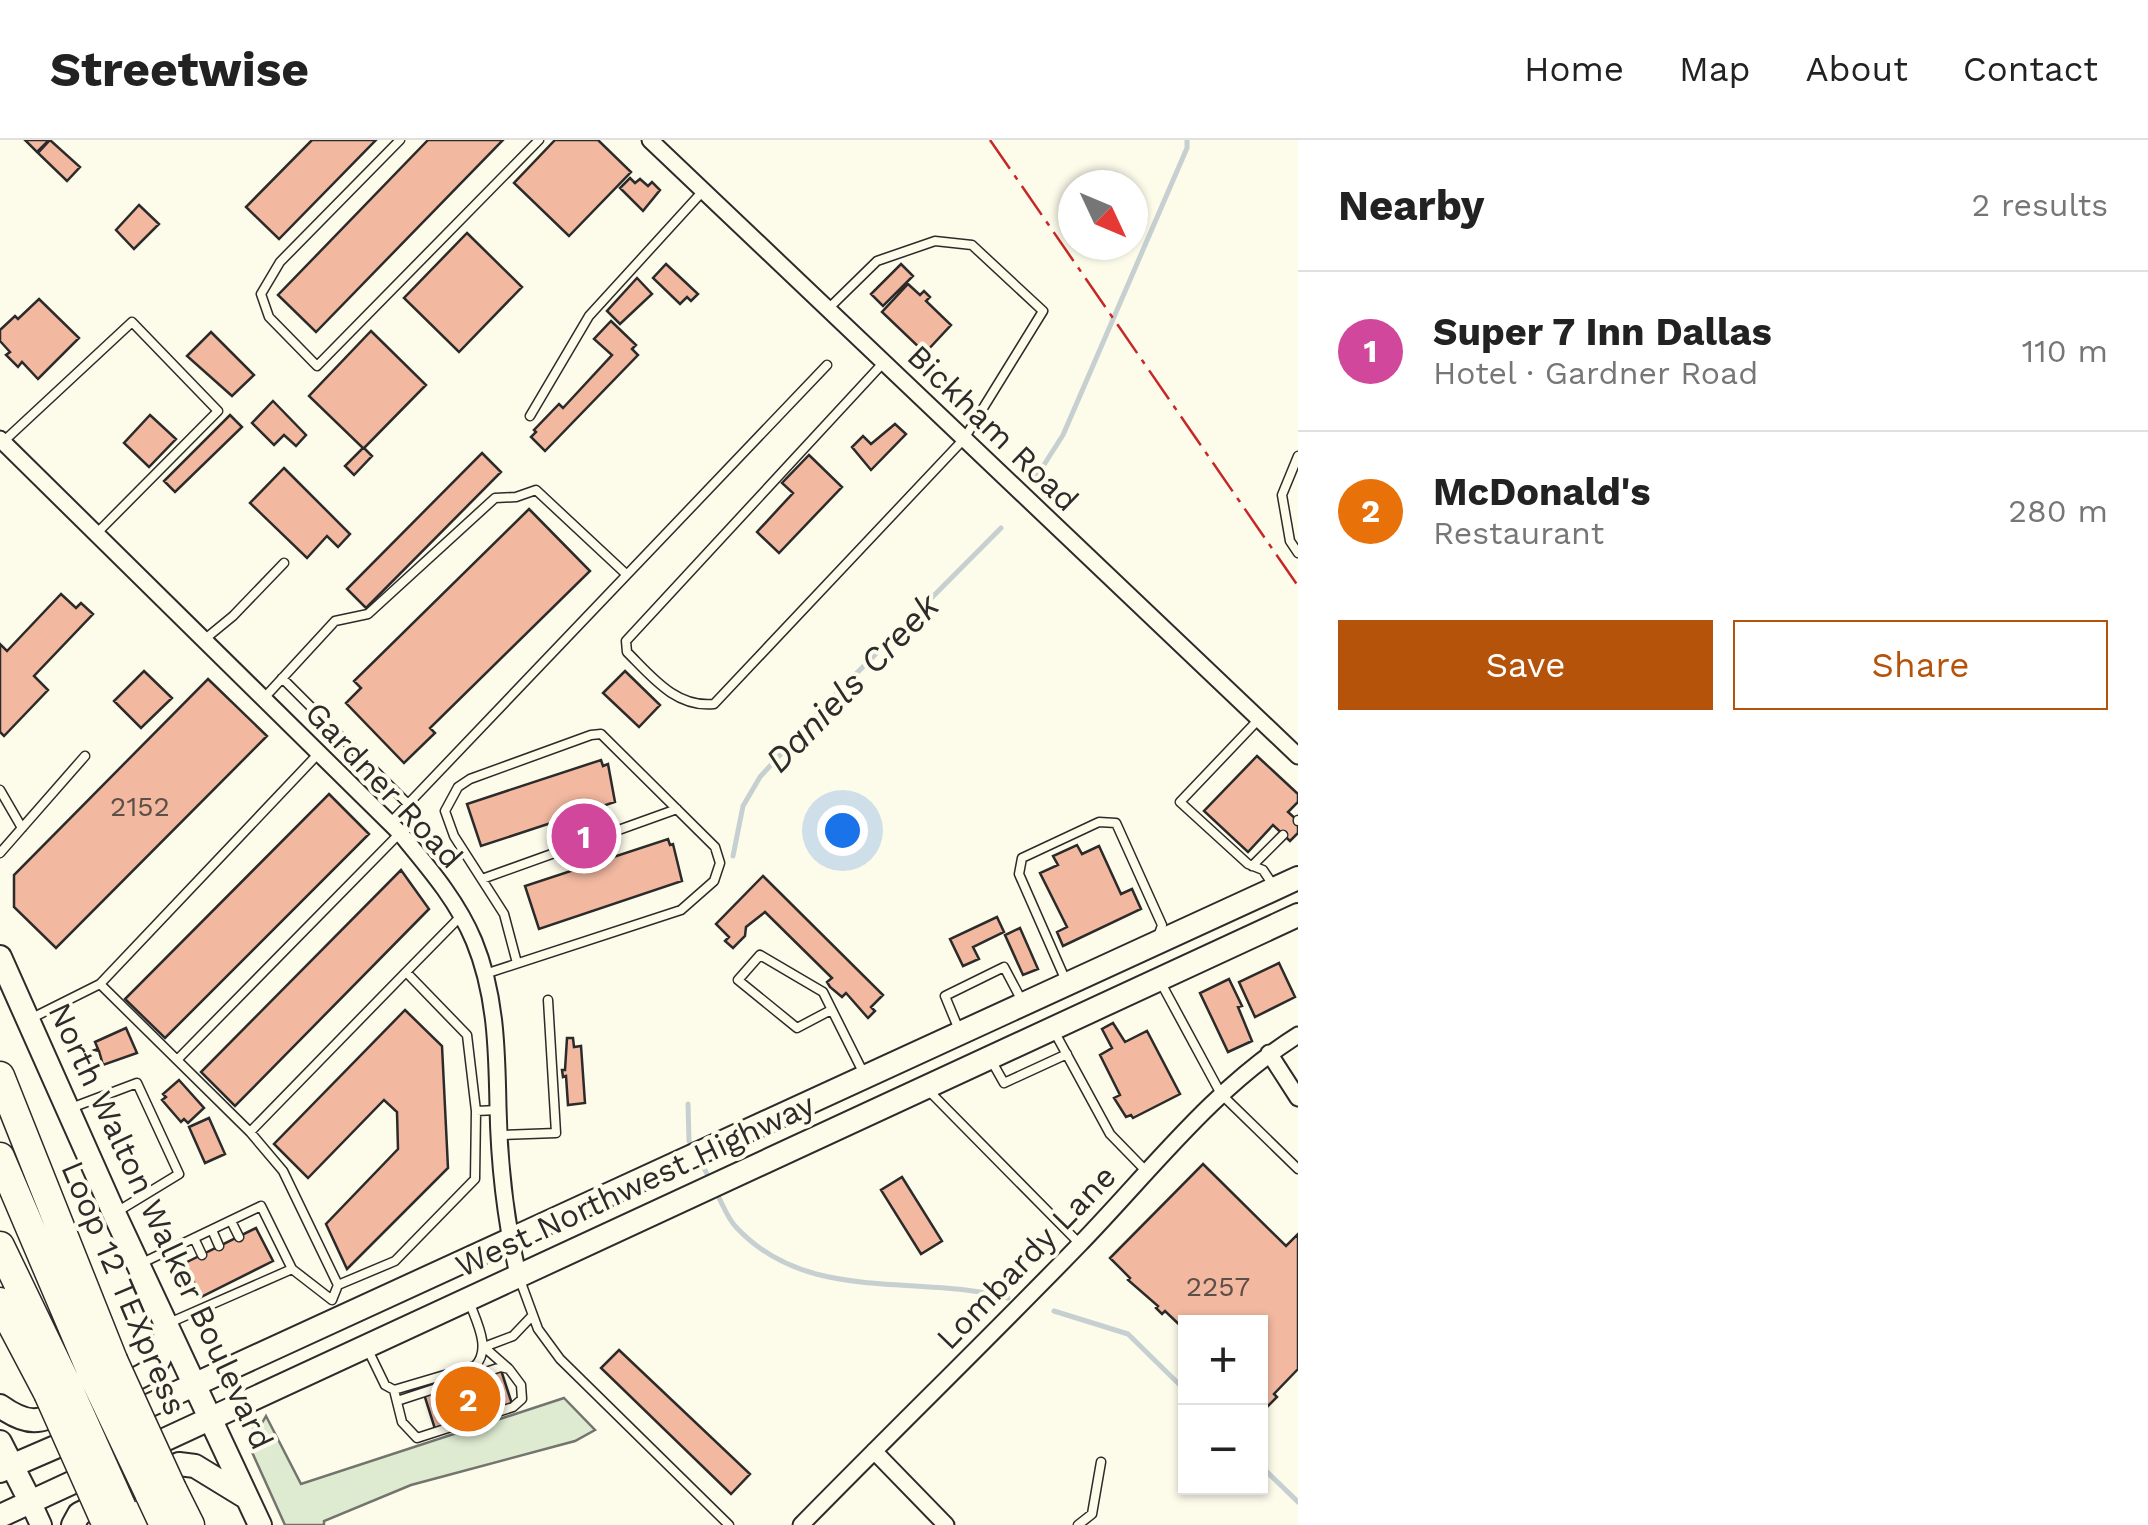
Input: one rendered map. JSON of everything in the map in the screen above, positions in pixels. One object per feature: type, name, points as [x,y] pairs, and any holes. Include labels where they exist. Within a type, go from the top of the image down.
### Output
[{"type":"highway","name":"Loop 12 TEXpress","points":[[0,1076],[80,1377]]},
{"type":"highway","points":[[0,1157],[80,1377],[116,1520]]},
{"type":"highway","points":[[0,1246],[80,1377],[160,1491],[190,1525]]},
{"type":"highway","points":[[0,1302],[80,1377]]},
{"type":"highway","points":[[160,1491],[164,1525]]},
{"type":"main road","name":"West Northwest Highway","points":[[6,1468],[196,1386],[336,1310],[510,1242],[1298,878]]},
{"type":"main road","name":"West Northwest Highway","points":[[0,1516],[1298,914]]},
{"type":"main road","points":[[1156,944],[1164,976]]},
{"type":"main road","name":"North Walton Walker Boulevard","points":[[0,957],[260,1525]]},
{"type":"main road","points":[[961,1034],[982,1061]]},
{"type":"main road","points":[[0,1406],[16,1417],[40,1422],[154,1370],[165,1353],[166,1324]]},
{"type":"main road","points":[[0,1442],[6,1468],[30,1501]]},
{"type":"main road","points":[[73,1525],[79,1514],[179,1464],[209,1472],[247,1498]]},
{"type":"street","name":"Bickham Road","points":[[650,140],[1298,756]]},
{"type":"street","name":"Gardner Road","points":[[2,440],[265,697],[395,828],[439,880],[474,941],[484,974],[499,1049],[498,1110],[510,1242],[518,1275]]},
{"type":"street","name":"Lombardy Lane","points":[[801,1525],[1080,1244],[1222,1094],[1269,1053],[1298,1035]]},
{"type":"street","points":[[1269,1053],[1298,1098]]},
{"type":"street","points":[[874,1451],[946,1525]]},
{"type":"street","points":[[30,1501],[41,1525]]},
{"type":"lane","points":[[400,140],[280,262],[261,294],[269,317],[317,366],[539,140]]},
{"type":"lane","points":[[530,416],[590,316],[704,191]]},
{"type":"lane","points":[[828,310],[878,262],[935,241],[972,246],[1043,311],[964,439],[714,704],[694,706],[663,689],[627,652],[626,641],[884,362]]},
{"type":"lane","points":[[2,440],[132,322],[218,410],[97,533]]},
{"type":"lane","points":[[177,1060],[395,828],[408,804],[827,365]]},
{"type":"lane","points":[[1298,456],[1282,495],[1290,541],[1298,553]]},
{"type":"lane","points":[[265,697],[335,621],[368,614],[495,498],[516,497],[536,490],[626,574]]},
{"type":"lane","points":[[205,639],[234,616],[284,563]]},
{"type":"lane","points":[[282,678],[408,804]]},
{"type":"lane","points":[[1259,719],[1180,802],[1252,866],[1263,870],[1275,889]]},
{"type":"lane","points":[[484,974],[518,963],[681,910],[714,881],[720,863],[715,847],[601,734],[470,778],[458,787],[445,811],[454,836],[504,914],[518,963]]},
{"type":"lane","points":[[28,1020],[100,984],[319,753]]},
{"type":"lane","points":[[0,853],[84,756]]},
{"type":"lane","points":[[0,790],[22,828]]},
{"type":"lane","points":[[482,879],[677,809]]},
{"type":"lane","points":[[1068,985],[1019,874],[1022,858],[1099,822],[1116,823],[1162,925],[1156,944]]},
{"type":"lane","points":[[1252,866],[1283,835]]},
{"type":"lane","points":[[250,1132],[461,916]]},
{"type":"lane","points":[[831,1010],[798,1028],[738,980],[760,955],[823,992],[866,1078]]},
{"type":"lane","points":[[961,1034],[945,996],[1004,967],[1024,1005]]},
{"type":"lane","points":[[338,1285],[395,1261],[475,1180],[476,1111],[466,1035],[406,972]]},
{"type":"lane","points":[[1164,976],[1222,1094],[1298,1169]]},
{"type":"lane","points":[[100,984],[250,1132],[283,1172],[338,1285],[336,1310]]},
{"type":"lane","points":[[501,1136],[556,1133],[548,1000]]},
{"type":"lane","points":[[1053,1028],[1110,1134],[1147,1172]]},
{"type":"lane","points":[[982,1061],[1004,1083],[1067,1054]]},
{"type":"lane","points":[[67,1110],[136,1083],[179,1174],[114,1213]]},
{"type":"lane","points":[[925,1087],[1080,1244]]},
{"type":"lane","points":[[476,1111],[498,1110]]},
{"type":"lane","points":[[138,1265],[261,1206],[292,1269],[336,1310]]},
{"type":"lane","points":[[231,1221],[239,1236]]},
{"type":"lane","points":[[212,1230],[219,1246]]},
{"type":"lane","points":[[194,1238],[202,1255]]},
{"type":"lane","points":[[166,1324],[292,1269]]},
{"type":"lane","points":[[254,1270],[260,1283]]},
{"type":"lane","points":[[518,1275],[532,1316],[560,1359],[729,1525]]},
{"type":"lane","points":[[235,1281],[240,1292]]},
{"type":"lane","points":[[220,1288],[225,1298]]},
{"type":"lane","points":[[366,1346],[385,1385],[394,1390],[476,1366],[484,1357],[484,1347],[468,1298]]},
{"type":"lane","points":[[484,1347],[512,1336],[532,1316]]},
{"type":"lane","points":[[394,1390],[402,1422],[417,1438],[513,1407],[522,1399],[522,1384],[484,1347]]},
{"type":"lane","points":[[397,1401],[501,1367],[510,1369]]},
{"type":"lane","points":[[1078,1525],[1092,1514],[1101,1462]]},
{"type":"green space","points":[[564,1398],[595,1430],[575,1441],[411,1485],[324,1521],[324,1525],[285,1525],[252,1452],[253,1429],[258,1430],[266,1416],[301,1484]]},
{"type":"building","points":[[25,140],[49,140],[37,152]]},
{"type":"building","points":[[50,140],[80,167],[67,181],[38,153]]},
{"type":"building","points":[[312,140],[376,140],[279,239],[246,207]]},
{"type":"building","points":[[428,140],[503,140],[316,332],[278,295]]},
{"type":"building","points":[[555,140],[598,140],[631,172],[569,236],[514,183]]},
{"type":"building","points":[[630,178],[635,183],[640,179],[648,186],[652,182],[660,190],[643,211],[620,188]]},
{"type":"building","points":[[139,205],[159,224],[134,249],[116,230]]},
{"type":"building","points":[[467,233],[522,287],[459,352],[404,298]]},
{"type":"building","points":[[666,264],[698,294],[691,301],[687,297],[680,304],[653,278]]},
{"type":"building","points":[[901,264],[913,276],[883,306],[871,294]]},
{"type":"building","points":[[637,278],[652,294],[620,324],[607,311]]},
{"type":"building","points":[[908,284],[920,295],[924,291],[930,297],[926,301],[951,325],[925,353],[882,312]]},
{"type":"building","points":[[39,299],[79,338],[38,379],[22,362],[18,367],[6,355],[10,352],[0,341],[0,330]]},
{"type":"building","points":[[611,321],[636,345],[632,349],[638,355],[545,451],[531,437],[534,430],[559,404],[563,408],[612,355],[594,339]]},
{"type":"building","points":[[371,331],[426,385],[364,448],[372,456],[354,475],[345,466],[363,448],[309,396]]},
{"type":"building","points":[[211,332],[254,375],[232,396],[187,356]]},
{"type":"building","points":[[273,401],[306,435],[296,446],[284,435],[274,445],[252,423]]},
{"type":"building","points":[[150,415],[176,439],[149,467],[124,443]]},
{"type":"building","points":[[230,415],[242,427],[175,492],[164,481]]},
{"type":"building","points":[[895,424],[906,434],[871,470],[852,447],[863,436],[871,444]]},
{"type":"building","points":[[482,453],[501,472],[366,608],[347,589]]},
{"type":"building","points":[[809,455],[842,487],[779,553],[757,532],[793,493],[782,483]]},
{"type":"building","points":[[284,468],[350,534],[338,547],[327,536],[307,558],[250,503]]},
{"type":"building","points":[[529,509],[590,571],[430,728],[435,733],[404,763],[346,703],[361,688],[354,681]]},
{"type":"building","points":[[61,594],[76,608],[81,603],[93,614],[34,676],[48,690],[4,736],[0,732],[0,644],[7,651]]},
{"type":"building","points":[[144,671],[172,698],[141,728],[114,701]]},
{"type":"building","points":[[625,671],[660,705],[639,727],[603,693]]},
{"type":"building","points":[[208,679],[267,736],[56,948],[14,907],[14,875]]},
{"type":"building","points":[[1257,756],[1298,794],[1298,802],[1288,812],[1298,821],[1298,833],[1290,841],[1273,825],[1248,852],[1204,811]]},
{"type":"building","points":[[601,760],[603,766],[608,764],[615,802],[481,846],[467,804]]},
{"type":"building","points":[[329,794],[369,834],[165,1038],[125,999]]},
{"type":"building","points":[[668,839],[673,844],[682,881],[539,929],[525,886]]},
{"type":"building","points":[[1077,845],[1082,854],[1099,846],[1121,894],[1132,889],[1141,909],[1063,946],[1057,932],[1067,927],[1040,873],[1058,865],[1053,856]]},
{"type":"building","points":[[401,870],[429,909],[235,1106],[201,1072]]},
{"type":"building","points":[[763,876],[883,995],[871,1007],[875,1011],[868,1018],[846,993],[842,997],[830,987],[827,982],[832,978],[765,912],[746,927],[745,936],[733,948],[725,941],[729,937],[716,924]]},
{"type":"building","points":[[997,917],[1004,932],[973,947],[979,959],[963,966],[950,939]]},
{"type":"building","points":[[1020,928],[1038,969],[1023,975],[1005,935]]},
{"type":"building","points":[[1279,963],[1295,997],[1255,1017],[1239,982]]},
{"type":"building","points":[[1229,979],[1252,1041],[1228,1052],[1200,993]]},
{"type":"building","points":[[405,1010],[442,1046],[448,1168],[347,1269],[326,1224],[398,1149],[397,1112],[384,1100],[308,1178],[274,1144]]},
{"type":"building","points":[[1113,1023],[1125,1042],[1147,1031],[1180,1094],[1133,1118],[1126,1117],[1114,1098],[1120,1095],[1100,1055],[1112,1048],[1102,1029]]},
{"type":"building","points":[[126,1028],[137,1053],[103,1065],[95,1042]]},
{"type":"building","points":[[567,1038],[573,1038],[574,1047],[581,1046],[585,1103],[568,1105],[562,1070]]},
{"type":"building","points":[[179,1080],[204,1108],[188,1123],[184,1119],[181,1122],[162,1100],[166,1097],[163,1094]]},
{"type":"building","points":[[209,1118],[225,1154],[205,1163],[189,1127]]},
{"type":"building","points":[[1203,1164],[1286,1246],[1298,1234],[1298,1369],[1268,1406],[1268,1315],[1178,1315],[1178,1323],[1165,1311],[1162,1314],[1110,1258]]},
{"type":"building","points":[[902,1177],[942,1241],[921,1254],[881,1190]]},
{"type":"building","points":[[256,1228],[273,1261],[201,1297],[185,1263]]},
{"type":"building","points":[[619,1350],[750,1474],[731,1494],[601,1368]]},
{"type":"building","points":[[501,1370],[512,1404],[435,1429],[424,1394]]},
{"type":"waterway","name":"Daniels Creek","points":[[1033,482],[1063,435],[1187,148],[1187,140]]},
{"type":"waterway","name":"Daniels Creek","points":[[733,856],[743,806],[760,777],[829,701],[1001,528]]},
{"type":"waterway","name":"Daniels Creek","points":[[688,1104],[689,1141],[694,1149]]},
{"type":"waterway","name":"Daniels Creek","points":[[699,1158],[710,1180]]},
{"type":"waterway","name":"Daniels Creek","points":[[717,1194],[736,1227],[765,1251],[796,1267],[829,1277],[1008,1298]]},
{"type":"waterway","name":"Daniels Creek","points":[[1054,1311],[1128,1334],[1178,1383]]},
{"type":"waterway","name":"Daniels Creek","points":[[1268,1473],[1298,1502]]},
{"type":"power","points":[[990,140],[1298,586]]},
{"type":"place","name":"Super 7 Inn Dallas","points":[[584,836]]},
{"type":"place","name":"McDonald's","points":[[468,1399]]}]
